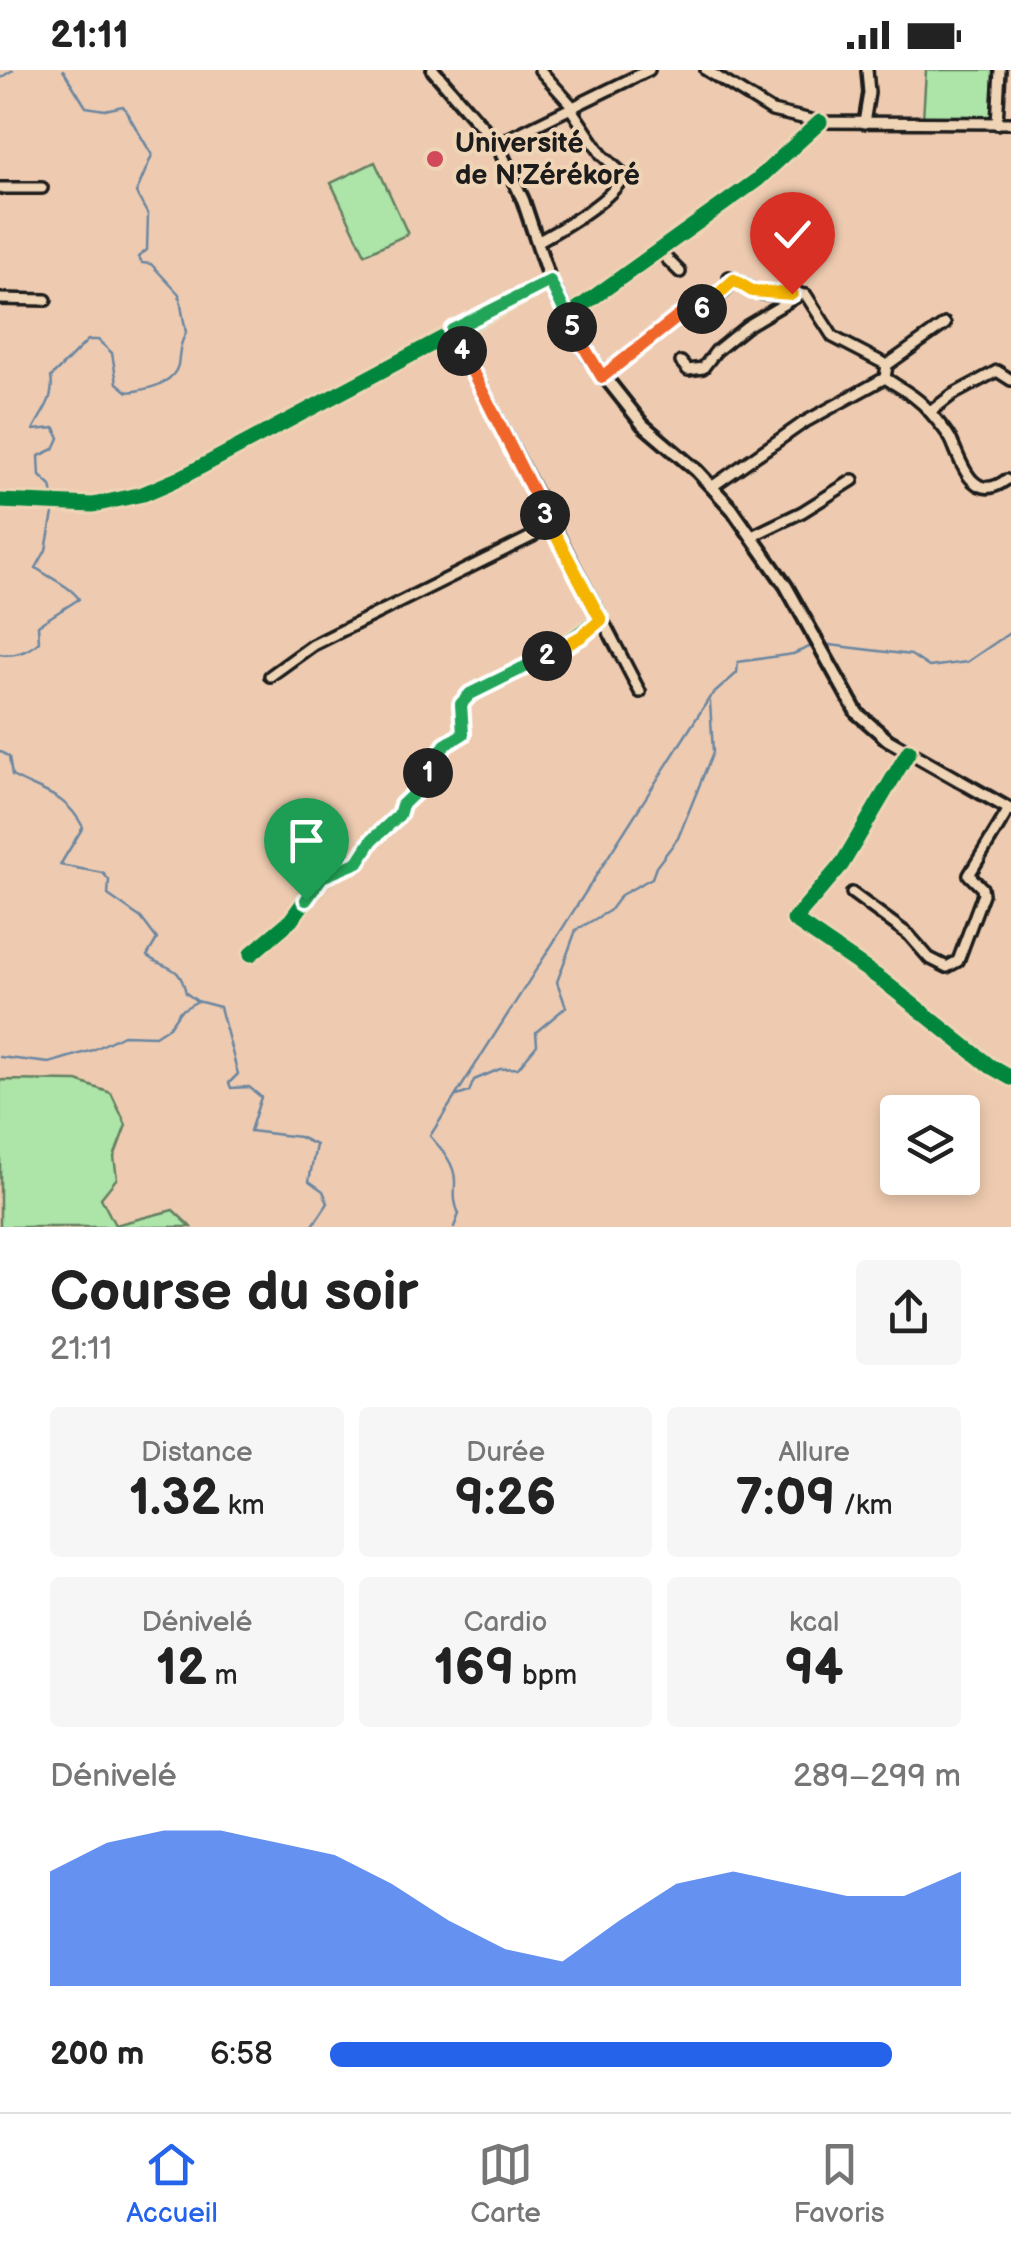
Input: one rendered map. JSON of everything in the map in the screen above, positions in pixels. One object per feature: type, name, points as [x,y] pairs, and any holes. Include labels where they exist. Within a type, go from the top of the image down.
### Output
[{"type":"main road","points":[[434,70],[497,144],[517,184],[550,281],[602,377],[643,425],[713,486],[752,536],[857,713],[909,752],[1010,810]]},
{"type":"street","points":[[536,242],[616,188],[624,175],[602,155],[572,108],[540,70]]},
{"type":"street","points":[[497,144],[649,70]]},
{"type":"street","points":[[706,70],[772,111],[820,122],[1011,123]]},
{"type":"street","points":[[864,122],[867,70]]},
{"type":"street","points":[[997,124],[1000,70]]},
{"type":"street","points":[[566,316],[757,180],[820,122]]},
{"type":"street","points":[[0,188],[42,188]]},
{"type":"street","points":[[659,251],[680,272]]},
{"type":"street","points":[[602,377],[679,316],[687,319],[703,308],[732,278],[762,294],[801,294],[821,314],[833,337],[886,364]]},
{"type":"street","points":[[0,501],[93,505],[178,479],[550,281]]},
{"type":"street","points":[[681,362],[688,370],[702,368],[716,351],[748,326],[801,294]]},
{"type":"street","points":[[0,299],[46,300]]},
{"type":"street","points":[[886,364],[945,324]]},
{"type":"street","points":[[452,330],[548,522],[640,692]]},
{"type":"street","points":[[885,378],[886,364]]},
{"type":"street","points":[[930,412],[996,371],[1011,380]]},
{"type":"street","points":[[885,378],[930,412],[952,440],[961,469],[972,483],[984,488],[997,487],[1006,480]]},
{"type":"street","points":[[713,486],[803,423],[885,378]]},
{"type":"street","points":[[752,536],[802,512],[853,480]]},
{"type":"street","points":[[270,676],[313,645],[533,536],[548,522]]},
{"type":"street","points":[[250,954],[291,920],[322,877],[358,862],[372,840],[399,815],[402,805],[426,782],[428,768],[445,745],[463,734],[461,704],[470,694],[582,636],[601,620]]},
{"type":"street","points":[[909,752],[842,864],[794,920],[882,980],[990,1066],[1011,1078]]},
{"type":"street","points":[[852,893],[909,935],[929,958],[947,966],[958,961],[983,894],[968,875],[1010,810]]},
{"type":"green space","points":[[926,70],[996,70],[996,120],[923,119]]},
{"type":"green space","points":[[375,162],[408,234],[365,254],[331,183]]},
{"type":"green space","points":[[0,1080],[77,1081],[111,1093],[126,1125],[114,1157],[117,1178],[101,1198],[115,1225],[173,1210],[191,1227],[0,1227]]},
{"type":"waterway","points":[[0,78],[13,70]]},
{"type":"waterway","points":[[54,500],[51,486],[40,476],[39,456],[54,449],[59,438],[55,428],[33,430],[50,398],[51,377],[88,340],[98,340],[112,353],[117,383],[128,392],[150,388],[175,372],[186,333],[179,294],[151,264],[142,263],[138,257],[147,250],[148,215],[136,193],[152,155],[123,106],[105,110],[86,107],[63,70]]},
{"type":"waterway","points":[[0,654],[16,654],[35,645],[39,642],[38,625],[79,599],[36,568],[46,550],[54,508]]},
{"type":"waterway","points":[[822,644],[911,655],[929,667],[967,662],[1011,632]]},
{"type":"waterway","points":[[454,1227],[459,1214],[453,1168],[430,1136],[710,697],[737,673],[738,662],[793,654],[814,645]]},
{"type":"waterway","points":[[457,1096],[469,1092],[474,1080],[500,1069],[518,1068],[537,1045],[536,1032],[566,1007],[557,982],[576,930],[609,911],[621,895],[652,878],[678,838],[713,752],[710,702]]},
{"type":"waterway","points":[[0,751],[9,757],[12,776],[61,800],[83,827],[60,865],[103,873],[109,880],[108,895],[141,918],[157,939],[147,956],[176,972],[186,993],[197,1001],[220,1007],[238,1074],[229,1083],[231,1088],[249,1087],[261,1097],[250,1131],[299,1137],[316,1145],[309,1181],[323,1191],[328,1203],[312,1227]]},
{"type":"waterway","points":[[0,1057],[49,1063],[93,1050],[123,1035],[155,1036],[169,1027],[180,1011],[196,1002]]},
{"type":"cycle path","points":[[566,317],[757,180],[820,122]]},
{"type":"cycle path","points":[[0,501],[93,505],[143,494],[550,281]]},
{"type":"cycle path","points":[[251,954],[291,920],[322,877],[357,862],[372,840],[399,815],[402,805],[426,782],[428,768],[445,745],[463,734],[461,704],[470,694],[554,652],[601,619]]},
{"type":"cycle path","points":[[909,751],[842,864],[794,920],[882,980],[990,1066],[1011,1078]]},
{"type":"place","name":"Université de N'Zérékoré","points":[[435,159]]},
{"type":"route","points":[[306,900],[322,877],[358,862],[372,840],[426,782],[428,768],[445,745],[463,734],[461,704],[470,694],[554,652],[601,620],[452,330],[550,281],[602,377],[679,316],[687,319],[703,308],[734,280],[762,294],[792,294]]}]
